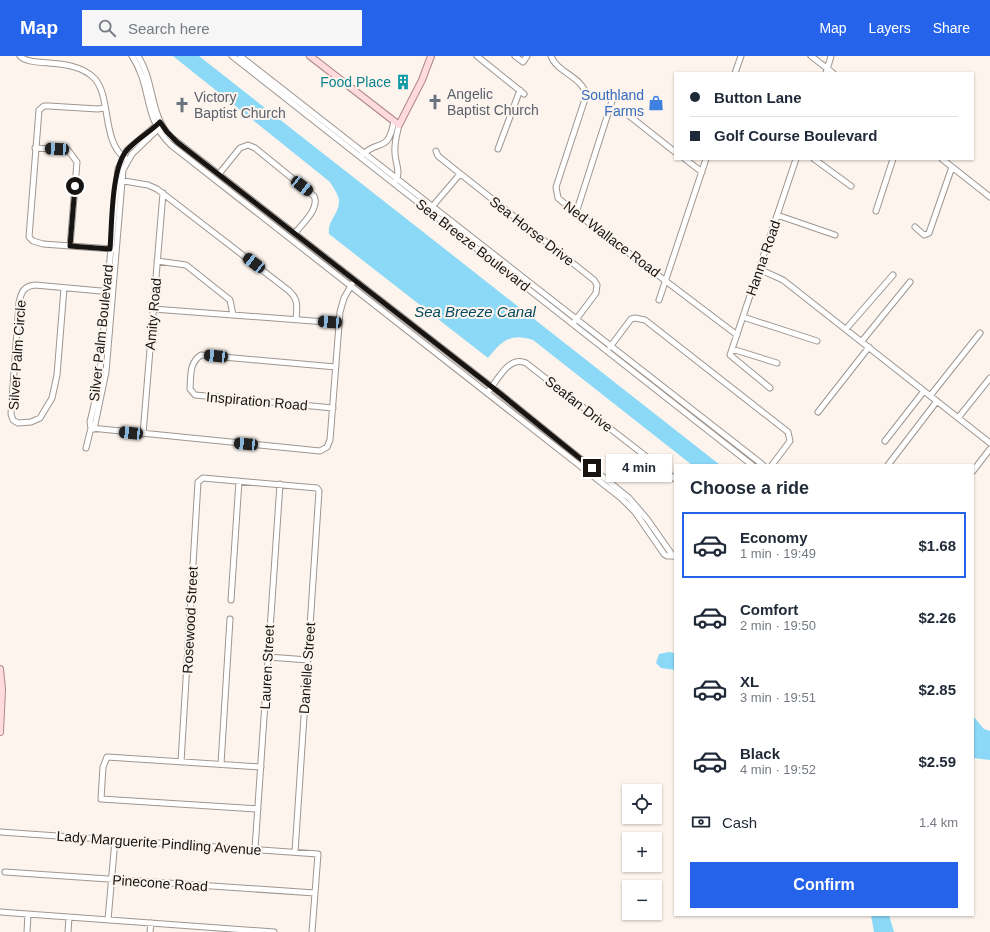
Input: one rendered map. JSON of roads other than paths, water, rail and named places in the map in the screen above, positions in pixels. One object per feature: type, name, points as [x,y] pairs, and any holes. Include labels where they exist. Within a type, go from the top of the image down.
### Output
[{"type":"main road","points":[[310,56],[397,123],[422,80],[431,56]]},
{"type":"main road","points":[[0,669],[2,701],[0,732]]},
{"type":"street","points":[[20,56],[29,61],[58,62],[85,71],[95,78],[99,86],[112,136],[125,158]]},
{"type":"street","points":[[132,56],[144,80],[150,113],[172,145],[621,498],[635,512],[664,554],[674,556]]},
{"type":"street","points":[[138,56],[148,74],[159,125],[177,142],[492,387],[629,498],[647,519],[674,556]]},
{"type":"street","name":"Sea Breeze Boulevard","points":[[232,56],[396,180],[573,324],[751,464]]},
{"type":"street","name":"Sea Breeze Boulevard","points":[[240,56],[362,154]]},
{"type":"street","points":[[477,56],[522,92],[498,149]]},
{"type":"street","points":[[515,56],[523,62],[527,56]]},
{"type":"street","name":"Ned Wallace Road","points":[[551,56],[554,62],[582,86],[586,94],[556,191],[558,198],[737,335]]},
{"type":"street","points":[[735,72],[741,56]]},
{"type":"street","points":[[811,56],[826,71],[831,56]]},
{"type":"street","points":[[576,213],[612,101]]},
{"type":"street","points":[[104,108],[44,106],[38,110],[29,237],[38,243],[113,249]]},
{"type":"street","points":[[627,114],[674,151]]},
{"type":"street","points":[[362,154],[382,144],[390,137],[397,123]]},
{"type":"street","points":[[396,180],[395,152],[397,123]]},
{"type":"street","name":"Silver Palm Boulevard","points":[[86,448],[106,372],[109,292],[118,180],[123,170],[125,158],[159,125]]},
{"type":"street","points":[[390,137],[396,140]]},
{"type":"street","points":[[219,174],[240,148],[248,145],[255,148],[314,196],[316,200],[315,208],[295,233]]},
{"type":"street","points":[[35,148],[68,150],[77,162],[70,246]]},
{"type":"street","name":"Sea Horse Drive","points":[[436,151],[438,156],[460,174],[594,280],[598,285],[596,293],[577,319]]},
{"type":"street","points":[[685,160],[702,172]]},
{"type":"street","points":[[659,300],[706,160]]},
{"type":"street","name":"Hanna Road","points":[[770,388],[730,356],[796,160]]},
{"type":"street","points":[[815,160],[851,186]]},
{"type":"street","points":[[876,211],[893,160]]},
{"type":"street","points":[[943,160],[990,196]]},
{"type":"street","points":[[915,227],[923,234],[929,233],[952,167]]},
{"type":"street","points":[[431,208],[460,174]]},
{"type":"street","points":[[118,180],[148,185],[163,193],[294,295],[297,302],[296,319]]},
{"type":"street","name":"Amity Road","points":[[143,434],[163,193]]},
{"type":"street","name":"Sea Breeze Boulevard","points":[[431,208],[577,319],[762,464]]},
{"type":"street","points":[[777,215],[835,235]]},
{"type":"street","points":[[158,261],[178,263],[189,266],[230,300],[233,304],[233,314]]},
{"type":"street","points":[[759,269],[780,277],[990,443]]},
{"type":"street","points":[[846,329],[893,275]]},
{"type":"street","points":[[92,428],[320,451],[327,447],[330,440],[339,323],[342,304],[350,286],[354,281]]},
{"type":"street","points":[[862,341],[910,282]]},
{"type":"street","name":"Silver Palm Circle","points":[[64,288],[57,374],[52,398],[40,418],[31,422],[18,423],[13,420],[11,414],[20,295],[28,286],[64,288],[109,292]]},
{"type":"street","points":[[154,309],[339,323]]},
{"type":"street","points":[[743,317],[817,342]]},
{"type":"street","points":[[607,351],[631,319],[635,318],[645,320],[788,432],[790,441],[773,464]]},
{"type":"street","points":[[573,324],[577,319]]},
{"type":"street","points":[[930,396],[980,334]]},
{"type":"street","points":[[818,412],[869,347]]},
{"type":"street","points":[[732,349],[777,363]]},
{"type":"street","name":"Inspiration Road","points":[[333,408],[195,396],[190,390],[192,365],[194,360],[201,355],[336,367]]},
{"type":"street","name":"Seafan Drive","points":[[487,393],[512,363],[521,361],[526,363],[674,478]]},
{"type":"street","points":[[958,418],[990,378]]},
{"type":"street","points":[[884,441],[924,391]]},
{"type":"street","points":[[889,464],[937,401]]},
{"type":"street","points":[[974,470],[990,449]]},
{"type":"street","name":"Rosewood Street","points":[[181,762],[198,482],[200,479],[239,481]]},
{"type":"street","points":[[231,600],[239,481],[280,484]]},
{"type":"street","name":"Danielle Street","points":[[280,484],[314,486],[319,491],[295,852]]},
{"type":"street","name":"Lauren Street","points":[[256,849],[280,484]]},
{"type":"street","points":[[220,764],[230,619]]},
{"type":"street","points":[[268,657],[308,660]]},
{"type":"street","points":[[258,809],[101,799],[103,767],[106,757],[261,767]]},
{"type":"street","name":"Lady Marguerite Pindling Avenue","points":[[0,832],[318,854],[315,893]]},
{"type":"street","points":[[108,920],[115,840]]},
{"type":"street","name":"Pinecone Road","points":[[5,872],[315,893]]},
{"type":"street","points":[[312,932],[315,893]]},
{"type":"street","points":[[0,912],[274,932]]},
{"type":"street","points":[[26,932],[28,914]]},
{"type":"street","points":[[68,932],[69,918]]},
{"type":"street","points":[[150,932],[151,923]]},
{"type":"street","points":[[192,926],[192,932]]},
{"type":"water","name":"Sea Breeze Canal","points":[[173,56],[199,56],[719,464],[691,464],[533,340],[518,337],[507,340],[497,347],[488,358],[329,234],[330,225],[339,205],[337,193],[330,182]]},
{"type":"water","points":[[669,652],[674,653],[674,670],[661,668],[656,663],[659,654]]},
{"type":"water","points":[[974,717],[984,729],[990,731],[990,760],[974,758]]},
{"type":"water","points":[[871,916],[889,916],[894,932],[874,932]]},
{"type":"place","name":"Food Place","points":[[403,82]]},
{"type":"place","name":"Angelic Baptist Church","points":[[435,102]]},
{"type":"place","name":"Southland Farms","points":[[656,103]]},
{"type":"place","name":"Victory Baptist Church","points":[[182,105]]}]
